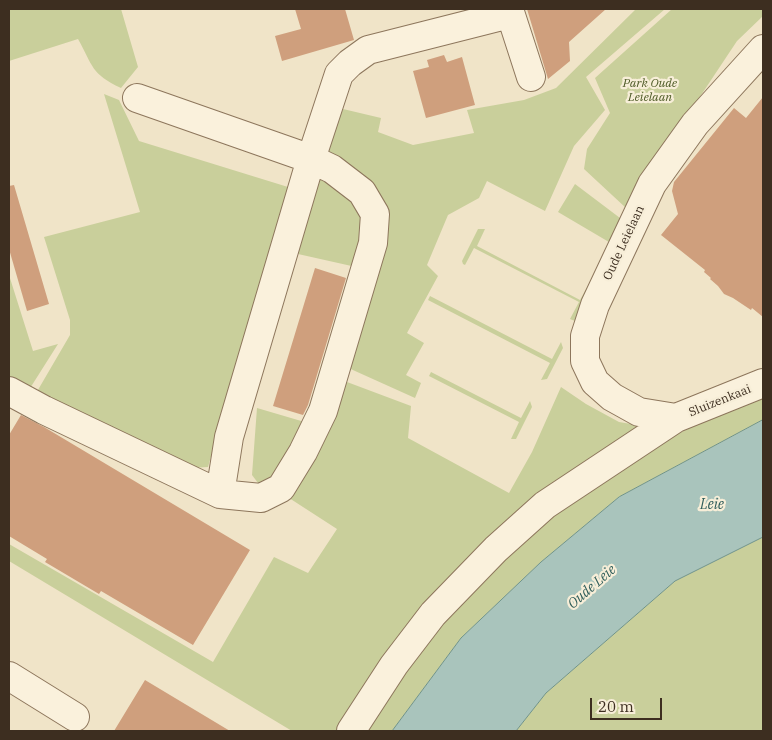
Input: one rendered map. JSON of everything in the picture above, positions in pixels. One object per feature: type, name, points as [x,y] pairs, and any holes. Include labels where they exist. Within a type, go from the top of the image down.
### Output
[{"type":"street","points":[[220,494],[229,437],[311,159],[339,74],[368,50],[509,11],[530,77]]},
{"type":"street","name":"Oude Leielaan","points":[[676,418],[639,412],[612,397],[595,382],[585,361],[585,336],[594,305],[652,184],[695,124],[763,49]]},
{"type":"street","points":[[9,391],[44,410],[220,494],[261,498],[281,488],[323,410],[373,243],[375,214],[362,192],[332,169],[311,159],[137,98]]},
{"type":"street","name":"Sluizenkaai","points":[[351,731],[394,665],[433,614],[496,549],[545,505],[676,418],[763,383]]},
{"type":"street","points":[[9,676],[76,717]]},
{"type":"green space","points":[[9,9],[121,9],[138,67],[121,88],[98,73],[90,63],[78,39],[9,61]]},
{"type":"green space","points":[[636,9],[665,9],[586,77],[605,110],[574,146],[545,211],[487,181],[479,198],[448,215],[427,265],[438,276],[407,333],[424,343],[406,375],[421,383],[415,398],[344,366],[382,232],[324,153],[331,142],[343,109],[381,118],[378,132],[413,145],[474,133],[467,110],[524,100],[556,88]]},
{"type":"green space","name":"Park Oude Leielaan","points":[[672,9],[763,9],[763,16],[737,41],[626,208],[584,169],[587,149],[610,113],[595,78]]},
{"type":"green space","points":[[104,94],[119,100],[139,141],[288,187],[208,467],[190,468],[35,395],[70,335],[70,320],[44,237],[140,212]]},
{"type":"green space","points":[[320,176],[336,182],[368,221],[356,267],[298,254]]},
{"type":"green space","points":[[575,184],[624,221],[614,245],[558,212]]},
{"type":"green space","points":[[478,229],[485,229],[477,246],[580,300],[590,284],[578,319],[575,321],[570,319],[579,302],[474,248],[465,265],[463,264],[462,261]]},
{"type":"green space","points":[[9,275],[33,351],[58,344],[27,393],[9,383]]},
{"type":"green space","points":[[430,296],[552,359],[561,342],[563,348],[547,379],[541,380],[550,363],[428,300]]},
{"type":"green space","points":[[431,372],[521,418],[530,401],[532,407],[516,439],[511,439],[519,422],[429,376]]},
{"type":"green space","points":[[339,379],[411,406],[408,438],[509,493],[532,452],[561,387],[586,404],[619,422],[655,428],[489,537],[428,599],[384,660],[340,731],[292,731],[9,561],[9,544],[213,662],[274,557],[308,573],[337,529],[286,496]]},
{"type":"green space","points":[[763,395],[763,420],[619,497],[541,562],[461,638],[392,731],[358,731],[476,577],[570,498],[643,451],[728,409]]},
{"type":"green space","points":[[257,408],[308,423],[296,449],[267,484],[258,483],[252,475]]},
{"type":"green space","points":[[763,537],[763,731],[516,731],[546,693],[675,581]]},
{"type":"water","name":"Leie","points":[[763,420],[763,537],[675,581],[546,693],[516,731],[392,731],[461,638],[541,562],[619,497]]},
{"type":"building","points":[[295,9],[345,9],[354,40],[282,61],[275,36],[301,29]]},
{"type":"building","points":[[527,9],[606,9],[569,42],[570,61],[548,79]]},
{"type":"building","points":[[444,55],[447,62],[462,57],[475,105],[426,118],[413,71],[429,67],[427,60]]},
{"type":"building","points":[[763,97],[763,317],[752,308],[751,310],[724,294],[704,272],[705,270],[661,235],[678,214],[672,191],[674,182],[734,108],[746,118]]},
{"type":"building","points":[[14,185],[49,304],[27,311],[9,249],[9,186]]},
{"type":"building","points":[[315,268],[346,278],[308,405],[303,415],[273,406]]},
{"type":"building","points":[[21,415],[250,550],[193,645],[101,591],[99,594],[45,562],[47,559],[9,536],[9,435]]},
{"type":"building","points":[[145,680],[230,731],[114,731]]},
{"type":"water label","name":"Oude Leie","points":[[592,587]]}]
